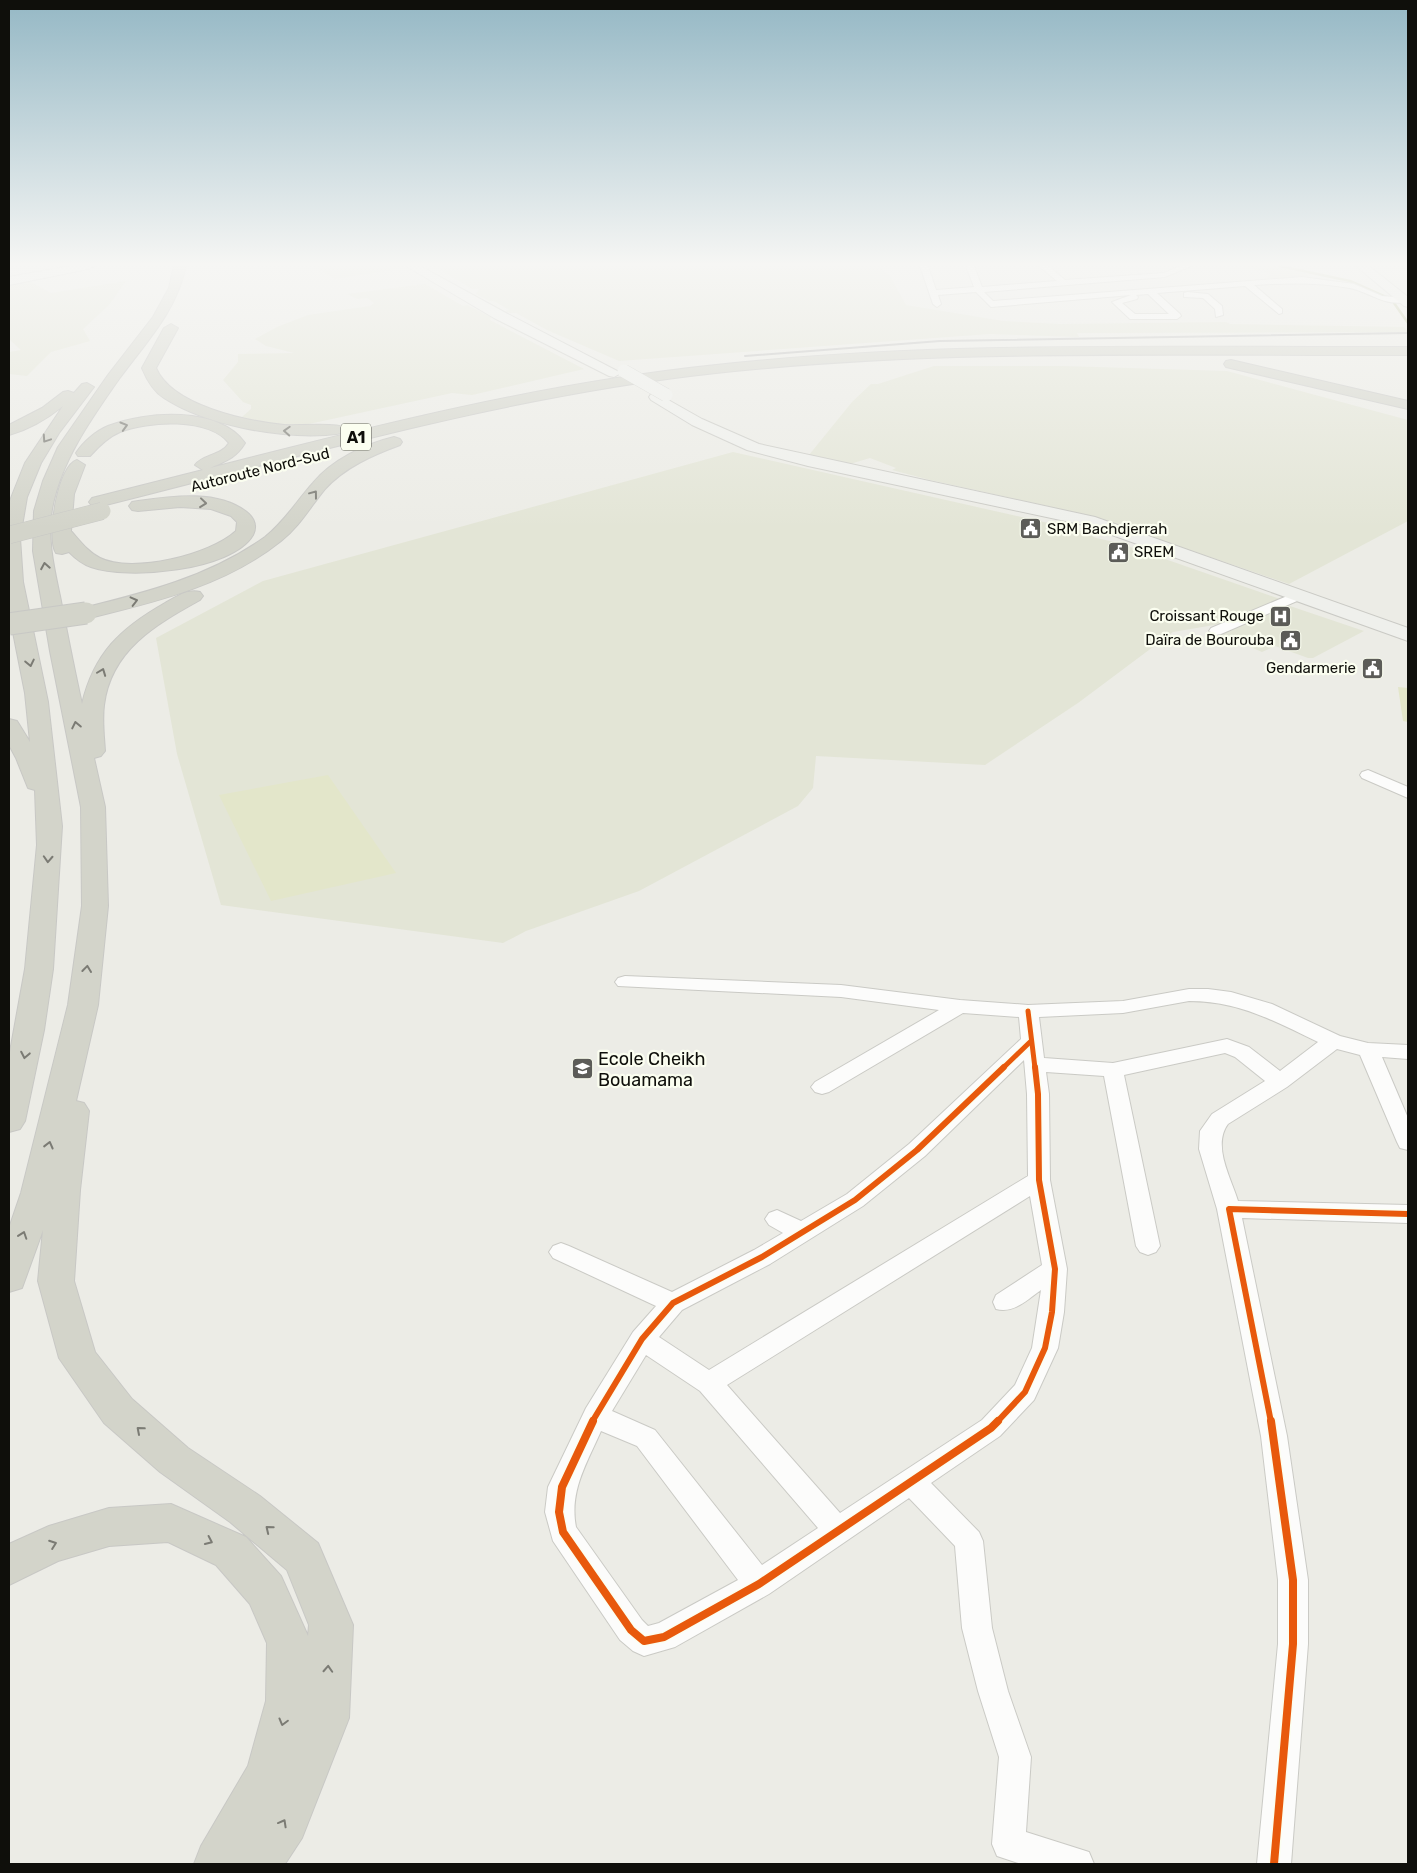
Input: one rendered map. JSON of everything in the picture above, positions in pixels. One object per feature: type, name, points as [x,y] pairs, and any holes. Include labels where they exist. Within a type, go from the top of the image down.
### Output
[{"type":"highway","points":[[9,1121],[20,1079],[36,995],[46,906],[50,826],[36,694],[18,609],[12,561],[10,520],[26,476],[45,440],[114,353]]},
{"type":"highway","points":[[93,807],[60,651],[42,551],[44,511],[51,481],[66,447],[113,378],[133,353]]},
{"type":"highway","points":[[60,651],[62,532],[68,486],[74,470],[100,421],[151,353]]},
{"type":"highway","points":[[155,353],[148,368],[152,379],[161,389],[180,401],[225,419],[262,428],[310,431],[341,429],[618,375]]},
{"type":"highway","name":"Autoroute Nord-Sud","points":[[99,502],[413,423],[618,375],[920,353]]},
{"type":"highway","points":[[1085,357],[1203,361],[1247,366],[1284,374],[1354,395],[1408,403]]},
{"type":"highway","name":"Autoroute Nord-Sud","points":[[10,520],[353,447],[474,418],[604,393],[730,375],[887,362],[1085,357],[1408,358]]},
{"type":"highway","points":[[1408,358],[1361,360],[1334,370],[1334,381],[1349,389],[1408,403]]},
{"type":"highway","points":[[9,430],[33,420],[56,406],[106,363]]},
{"type":"highway","points":[[136,484],[404,417]]},
{"type":"highway","points":[[256,1864],[285,1821],[326,1718],[331,1624],[304,1557],[245,1509],[174,1460],[118,1411],[78,1358],[56,1281],[63,1190],[74,1107],[83,1005],[95,906],[93,704],[101,670],[116,648],[162,613],[245,568],[272,550],[282,541],[322,482],[357,458],[413,436],[474,418]]},
{"type":"highway","points":[[84,453],[104,434],[114,429],[151,421],[194,421],[227,432],[237,443],[232,451],[213,462],[136,484],[99,502]]},
{"type":"highway","points":[[62,532],[83,556],[99,564],[136,567],[178,564],[215,554],[236,544],[245,533],[247,526],[246,521],[238,512],[204,503],[99,502]]},
{"type":"highway","points":[[9,624],[86,613],[170,591],[230,566],[268,543],[301,512]]},
{"type":"highway","points":[[9,726],[28,758],[50,826]]},
{"type":"highway","points":[[9,1046],[36,995]]},
{"type":"highway","points":[[9,1278],[38,1192],[83,1005]]},
{"type":"highway","points":[[9,1565],[49,1545],[109,1527],[171,1523],[231,1551],[266,1590],[289,1643],[289,1701],[269,1775],[220,1864]]},
{"type":"main road","points":[[577,353],[661,396],[712,429],[753,447],[808,461],[1089,521],[1407,635]]},
{"type":"street","points":[[1216,631],[1299,595]]},
{"type":"street","points":[[1368,775],[1408,793]]},
{"type":"street","points":[[626,982],[841,991],[960,1006],[1028,1011],[1123,1007],[1189,994],[1208,994],[1231,998],[1265,1009],[1333,1041],[1368,1050],[1408,1052]]},
{"type":"street","points":[[822,1087],[960,1006]]},
{"type":"street","points":[[1028,1011],[1038,1094],[1039,1180],[1055,1269],[1052,1312],[1045,1348],[1025,1392],[991,1428],[759,1584],[664,1637],[644,1641],[631,1630],[563,1532],[559,1512],[562,1487],[595,1416],[642,1339],[672,1303],[803,1233],[855,1200],[1033,1053]]},
{"type":"street","points":[[1274,1864],[1293,1644],[1292,1580],[1274,1436],[1230,1209],[1210,1149],[1211,1131],[1220,1119],[1280,1082],[1333,1041]]},
{"type":"street","points":[[1033,1053],[1113,1070],[1227,1046],[1242,1052],[1280,1082]]},
{"type":"street","points":[[1368,1050],[1408,1142]]},
{"type":"street","points":[[1113,1070],[1148,1246]]},
{"type":"street","points":[[709,1383],[1039,1180]]},
{"type":"street","points":[[1230,1209],[1408,1214]]},
{"type":"street","points":[[777,1219],[803,1233]]},
{"type":"street","points":[[561,1252],[672,1303]]},
{"type":"street","points":[[1005,1302],[1055,1269]]},
{"type":"street","points":[[642,1339],[709,1383],[838,1530]]},
{"type":"street","points":[[595,1416],[646,1438],[759,1584]]},
{"type":"street","points":[[911,1481],[970,1541],[977,1628],[993,1691],[1015,1757],[1009,1844],[1077,1864]]},
{"type":"shaded area","points":[[9,353],[50,353],[27,376],[9,374]]},
{"type":"shaded area","points":[[554,353],[584,369],[472,395],[452,393],[295,427],[268,424],[242,417],[251,409],[251,405],[243,402],[223,380],[238,362],[238,354]]},
{"type":"shaded area","points":[[601,353],[723,353],[619,361]]},
{"type":"shaded area","points":[[934,366],[1063,366],[1227,371],[1408,420],[1408,521],[1289,584],[1088,515],[930,480],[892,470],[896,468],[870,458],[850,464],[809,455],[852,402],[871,384],[878,384]]},
{"type":"shaded area","points":[[733,452],[1079,530],[1096,538],[1119,543],[1280,599],[1226,623],[1173,632],[1078,703],[985,765],[816,756],[813,788],[798,806],[639,891],[526,931],[503,943],[221,905],[177,754],[156,638],[263,581]]},
{"type":"shaded area","name":"Daïra de Bourouba","points":[[1284,604],[1364,631],[1313,658],[1308,658],[1275,646],[1262,652],[1220,634]]},
{"type":"green space","points":[[1398,687],[1408,688],[1408,722],[1403,721]]},
{"type":"green space","points":[[328,775],[396,873],[271,901],[219,795]]},
{"type":"railway","points":[[745,356],[779,353]]},
{"type":"cycle path","points":[[1028,1011],[1038,1094],[1039,1180],[1055,1269],[1052,1312],[1045,1348],[1025,1392],[991,1428],[759,1584],[664,1637],[644,1641],[631,1630],[563,1532],[559,1512],[562,1487],[595,1416],[642,1339],[673,1303],[762,1257],[855,1200],[917,1150],[1030,1042]]},
{"type":"cycle path","points":[[1274,1864],[1293,1644],[1293,1580],[1274,1436],[1229,1209],[1408,1214]]},
{"type":"place","name":"SRM Bachdjerrah","points":[[1031,529]]},
{"type":"place","name":"SREM","points":[[1118,552]]},
{"type":"place","name":"Croissant Rouge","points":[[1280,616]]},
{"type":"place","name":"Daïra de Bourouba","points":[[1290,640]]},
{"type":"place","name":"Gendarmerie","points":[[1372,668]]},
{"type":"place","name":"Ecole Cheikh Bouamama","points":[[582,1069]]}]
